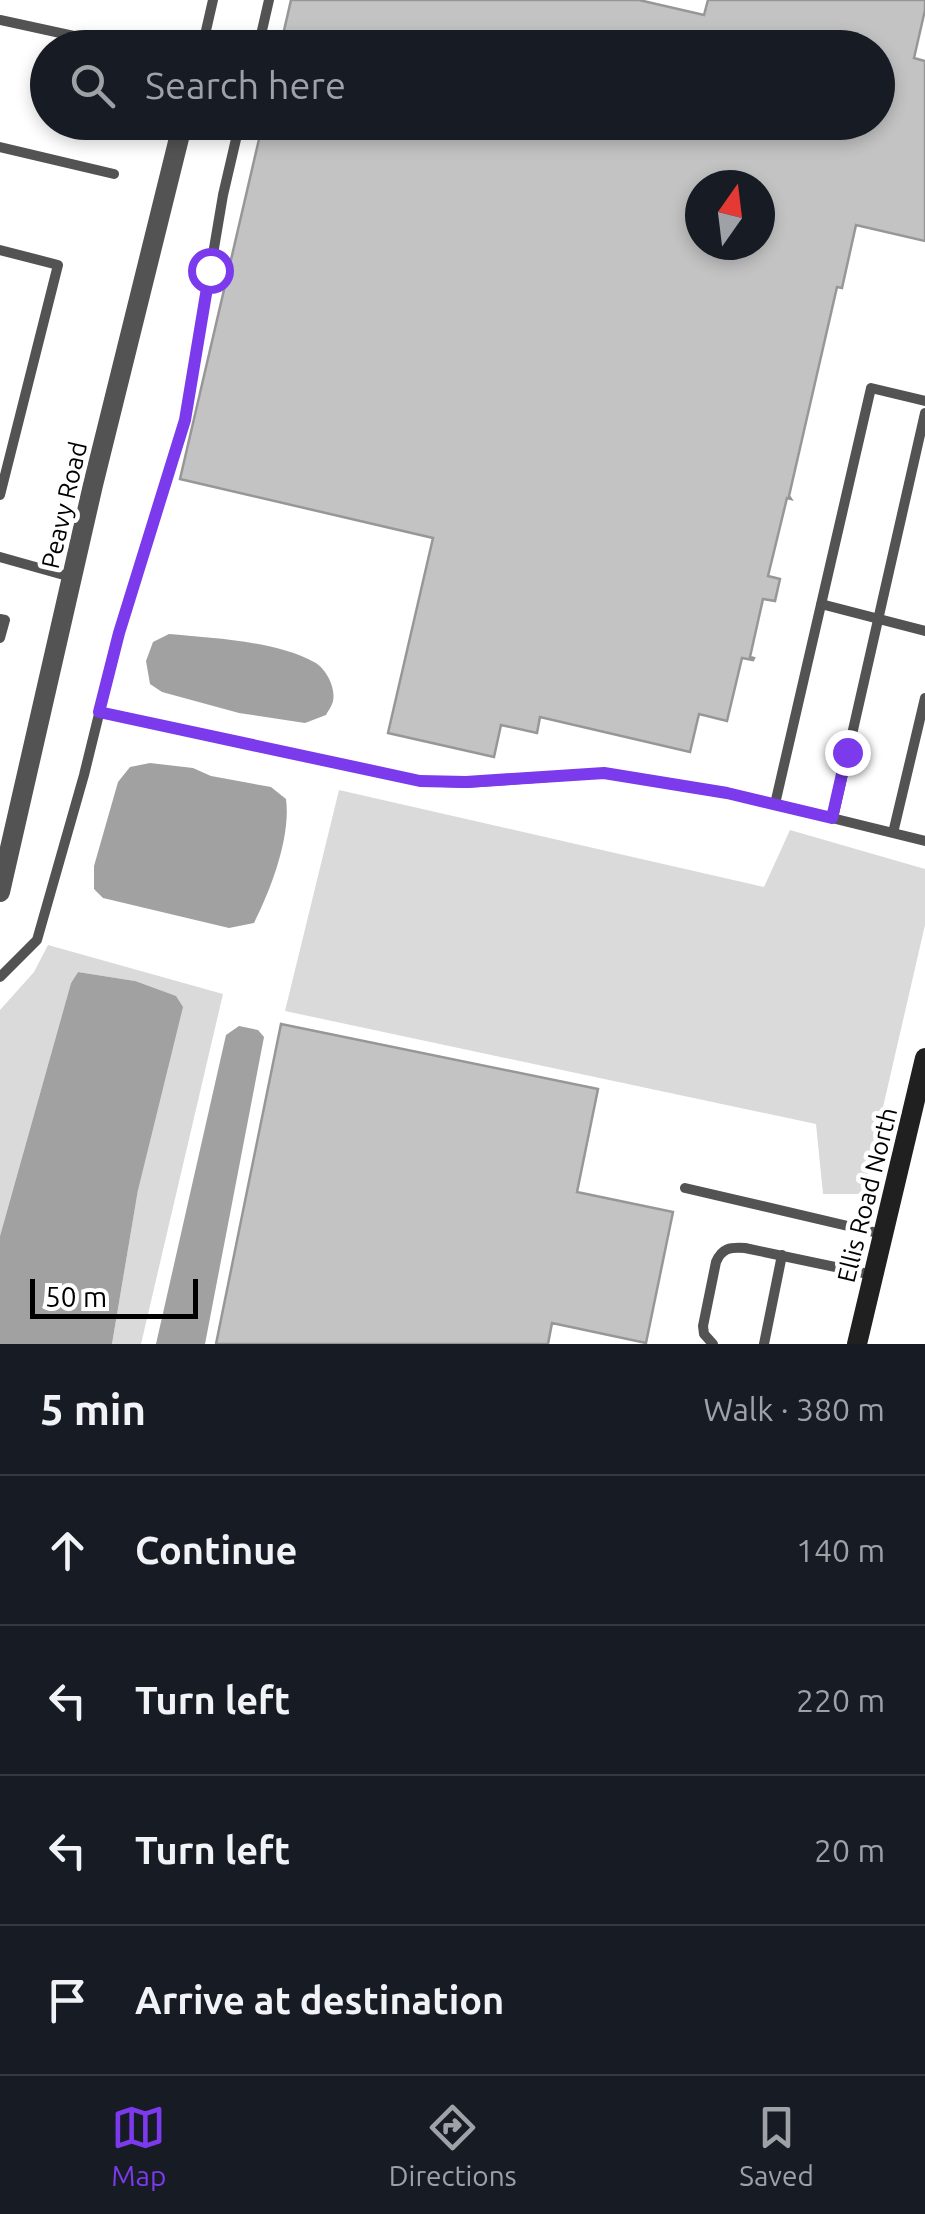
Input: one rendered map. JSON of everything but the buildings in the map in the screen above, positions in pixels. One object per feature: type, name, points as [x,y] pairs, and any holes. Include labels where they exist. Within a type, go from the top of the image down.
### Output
[{"type":"street","name":"Peavy Road","points":[[0,892],[179,140]]},
{"type":"street","name":"Ellis Road North","points":[[857,1344],[882,1234],[918,1116],[925,1058]]},
{"type":"lane","points":[[206,30],[214,0]]},
{"type":"lane","points":[[262,30],[269,0]]},
{"type":"lane","points":[[0,20],[46,30]]},
{"type":"lane","points":[[0,977],[37,940],[119,633],[185,420],[236,140]]},
{"type":"lane","points":[[0,147],[114,174]]},
{"type":"lane","points":[[0,250],[58,264],[0,496]]},
{"type":"lane","points":[[775,804],[871,388],[925,401]]},
{"type":"lane","points":[[832,818],[925,414]]},
{"type":"lane","points":[[0,557],[72,577]]},
{"type":"lane","points":[[821,604],[925,631]]},
{"type":"lane","points":[[0,619],[5,620],[0,638]]},
{"type":"lane","points":[[893,833],[925,698]]},
{"type":"lane","points":[[99,712],[420,781],[604,773],[727,793],[925,841]]},
{"type":"lane","points":[[686,1188],[882,1234]]},
{"type":"lane","points":[[713,1344],[704,1334],[703,1326],[719,1254],[734,1247],[873,1275]]},
{"type":"lane","points":[[764,1344],[782,1256]]},
{"type":"shaded area","points":[[169,634],[243,642],[299,655],[326,674],[333,690],[332,705],[326,715],[305,723],[239,713],[162,692],[150,684],[146,661],[153,642]]},
{"type":"shaded area","points":[[150,763],[193,768],[211,776],[271,787],[286,799],[283,846],[254,923],[229,928],[103,898],[94,889],[94,866],[118,782],[130,767]]},
{"type":"shaded area","points":[[339,790],[764,887],[790,830],[925,869],[925,925],[863,1194],[823,1194],[816,1124],[285,1011]]},
{"type":"shaded area","points":[[48,945],[223,994],[141,1344],[112,1344],[138,1190],[135,981],[78,972],[71,983],[0,1236],[0,1010],[34,972]]},
{"type":"shaded area","points":[[78,972],[135,981],[176,996],[183,1007],[138,1190],[112,1344],[0,1344],[0,1236],[71,983]]},
{"type":"shaded area","points":[[239,1026],[258,1030],[264,1037],[205,1344],[156,1344],[226,1035]]},
{"type":"route","points":[[210,270],[185,420],[119,633],[99,712],[420,781],[604,773],[727,793],[832,818],[847,752]]}]
